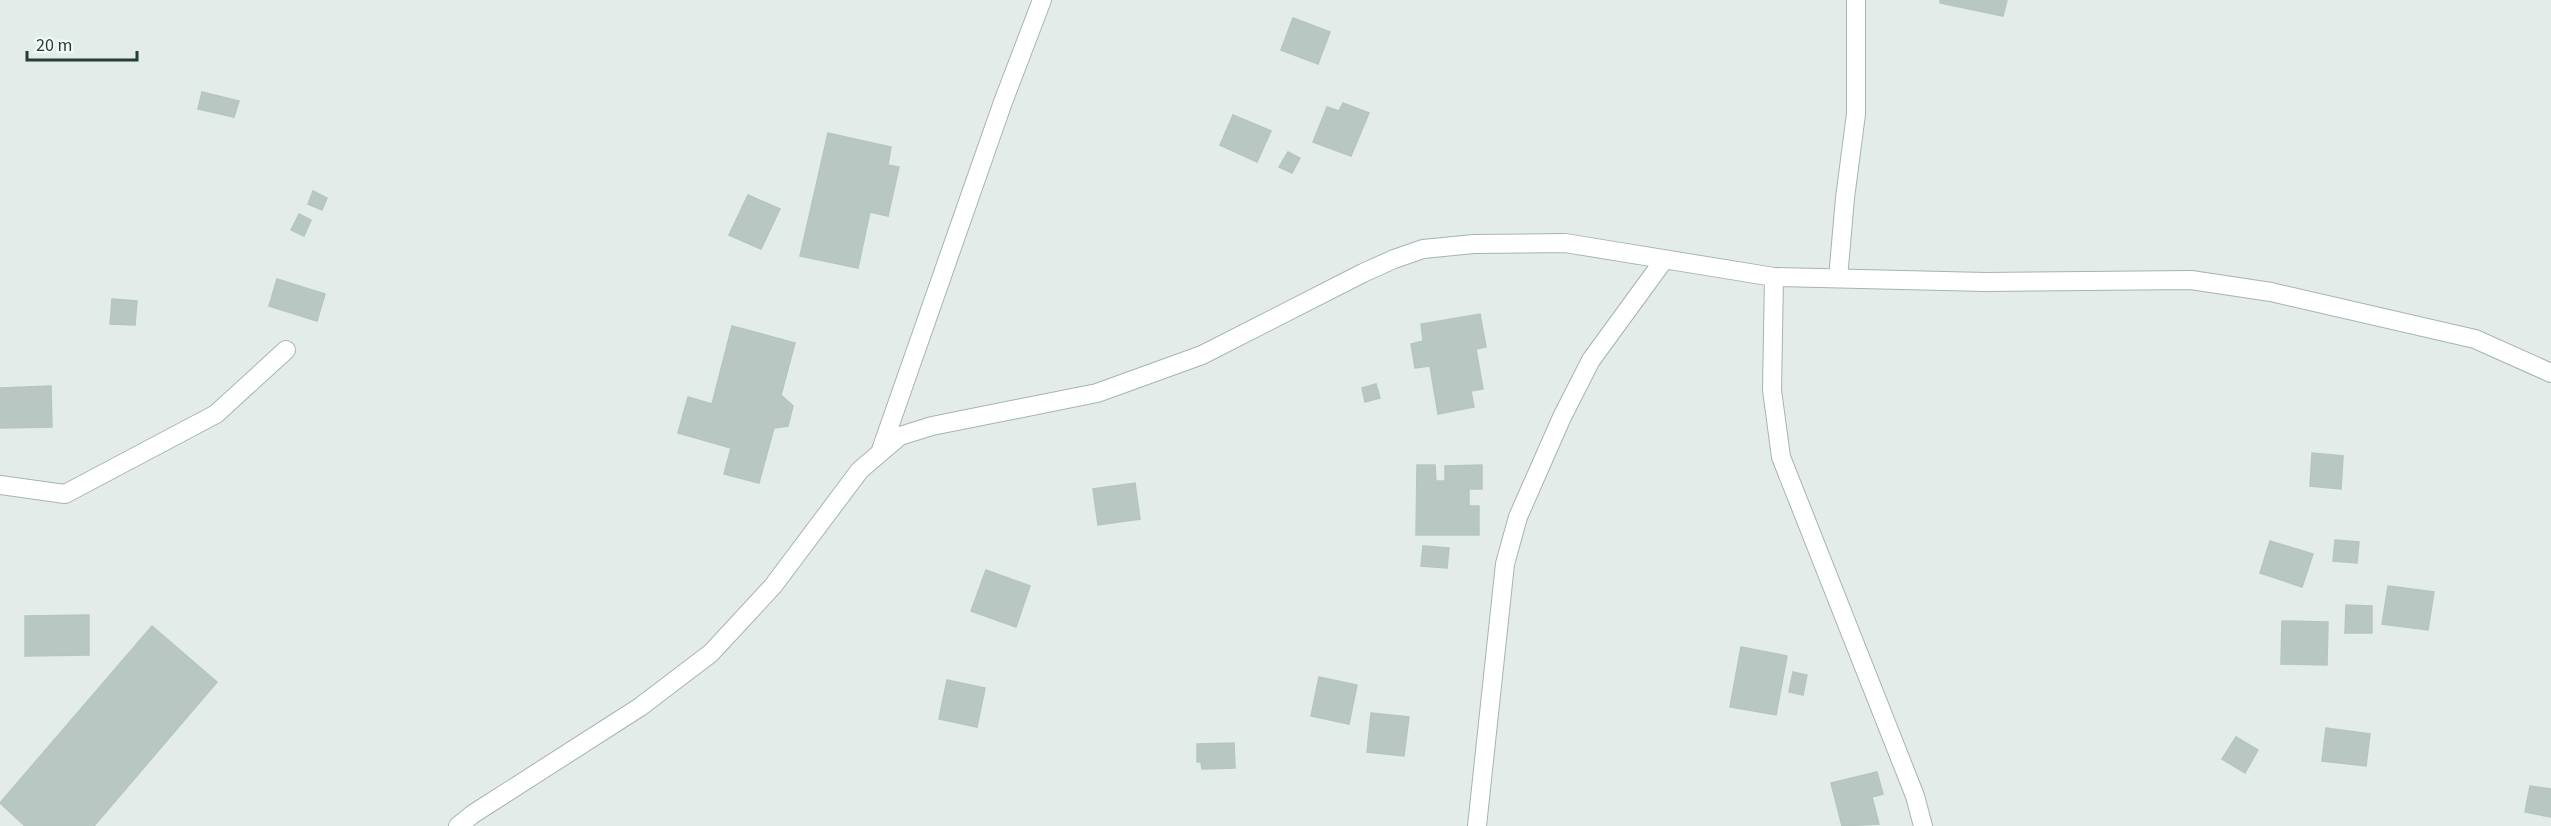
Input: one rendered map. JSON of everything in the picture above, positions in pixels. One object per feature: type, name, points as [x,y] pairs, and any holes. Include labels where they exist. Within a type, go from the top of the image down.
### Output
[{"type":"street","points":[[881,450],[1002,102],[1042,0]]},
{"type":"street","points":[[1838,278],[1856,114],[1856,0]]},
{"type":"street","points":[[458,826],[473,814],[640,707],[711,654],[773,586],[860,470],[900,436],[932,426],[1097,393],[1202,354],[1363,273],[1423,249],[1474,244],[1565,243],[1774,277],[1985,282],[2191,280],[2271,292],[2475,339],[2551,373]]},
{"type":"street","points":[[1477,826],[1505,564],[1518,517],[1562,417],[1591,360],[1664,260]]},
{"type":"street","points":[[1774,277],[1772,390],[1781,457],[1915,796],[1923,826]]},
{"type":"street","points":[[0,485],[65,494],[216,414],[286,350]]},
{"type":"building","points":[[1940,0],[2007,0],[2003,16],[1940,3]]},
{"type":"building","points":[[1293,18],[1330,32],[1318,64],[1281,50]]},
{"type":"building","points":[[202,92],[239,101],[234,117],[198,109]]},
{"type":"building","points":[[1343,103],[1369,113],[1351,156],[1313,142],[1327,107],[1339,111]]},
{"type":"building","points":[[1233,115],[1271,131],[1257,162],[1220,145]]},
{"type":"building","points":[[828,133],[891,147],[888,165],[899,167],[888,216],[870,212],[858,268],[800,256]]},
{"type":"building","points":[[1288,152],[1300,158],[1292,173],[1279,167]]},
{"type":"building","points":[[313,191],[327,198],[322,210],[308,204]]},
{"type":"building","points":[[748,195],[780,209],[761,249],[729,235]]},
{"type":"building","points":[[299,214],[311,220],[304,236],[291,230]]},
{"type":"building","points":[[277,279],[325,294],[317,321],[269,306]]},
{"type":"building","points":[[112,299],[137,301],[135,325],[110,324]]},
{"type":"building","points":[[1480,314],[1486,347],[1476,349],[1483,389],[1471,391],[1474,407],[1438,414],[1430,366],[1415,368],[1411,344],[1423,341],[1421,324]]},
{"type":"building","points":[[732,326],[795,343],[781,395],[793,406],[788,426],[774,428],[759,483],[724,474],[731,448],[678,433],[688,397],[712,404]]},
{"type":"building","points":[[1376,384],[1380,398],[1365,402],[1362,388]]},
{"type":"building","points":[[51,386],[52,427],[0,428],[0,388]]},
{"type":"building","points":[[2312,453],[2343,456],[2341,489],[2310,486]]},
{"type":"building","points":[[1417,465],[1435,465],[1436,481],[1445,481],[1445,466],[1482,465],[1482,489],[1469,489],[1469,506],[1479,506],[1479,535],[1416,535]]},
{"type":"building","points":[[1135,483],[1140,519],[1098,525],[1093,489]]},
{"type":"building","points":[[2335,540],[2359,542],[2357,563],[2333,561]]},
{"type":"building","points":[[2270,541],[2313,554],[2302,587],[2260,573]]},
{"type":"building","points":[[1423,546],[1449,548],[1447,568],[1421,566]]},
{"type":"building","points":[[986,570],[1030,586],[1016,627],[971,611]]},
{"type":"building","points":[[2388,586],[2434,592],[2428,630],[2382,624]]},
{"type":"building","points":[[2346,605],[2372,606],[2372,633],[2345,633]]},
{"type":"building","points":[[89,615],[89,655],[25,656],[25,616]]},
{"type":"building","points":[[2282,621],[2328,622],[2327,665],[2281,664]]},
{"type":"building","points":[[152,626],[217,682],[94,826],[25,826],[0,803]]},
{"type":"building","points":[[1741,647],[1787,656],[1776,715],[1730,707]]},
{"type":"building","points":[[1793,672],[1807,675],[1803,695],[1789,692]]},
{"type":"building","points":[[1319,677],[1357,685],[1349,724],[1311,716]]},
{"type":"building","points":[[947,680],[985,688],[977,727],[939,719]]},
{"type":"building","points":[[1371,713],[1409,717],[1404,756],[1367,752]]},
{"type":"building","points":[[2326,728],[2370,734],[2366,766],[2322,761]]},
{"type":"building","points":[[2236,737],[2258,750],[2245,773],[2222,759]]},
{"type":"building","points":[[1234,743],[1235,768],[1202,769],[1201,762],[1197,762],[1197,744]]},
{"type":"building","points":[[1877,772],[1883,794],[1872,797],[1879,824],[1842,826],[1831,783]]},
{"type":"building","points":[[2530,786],[2551,789],[2551,817],[2525,812]]}]
